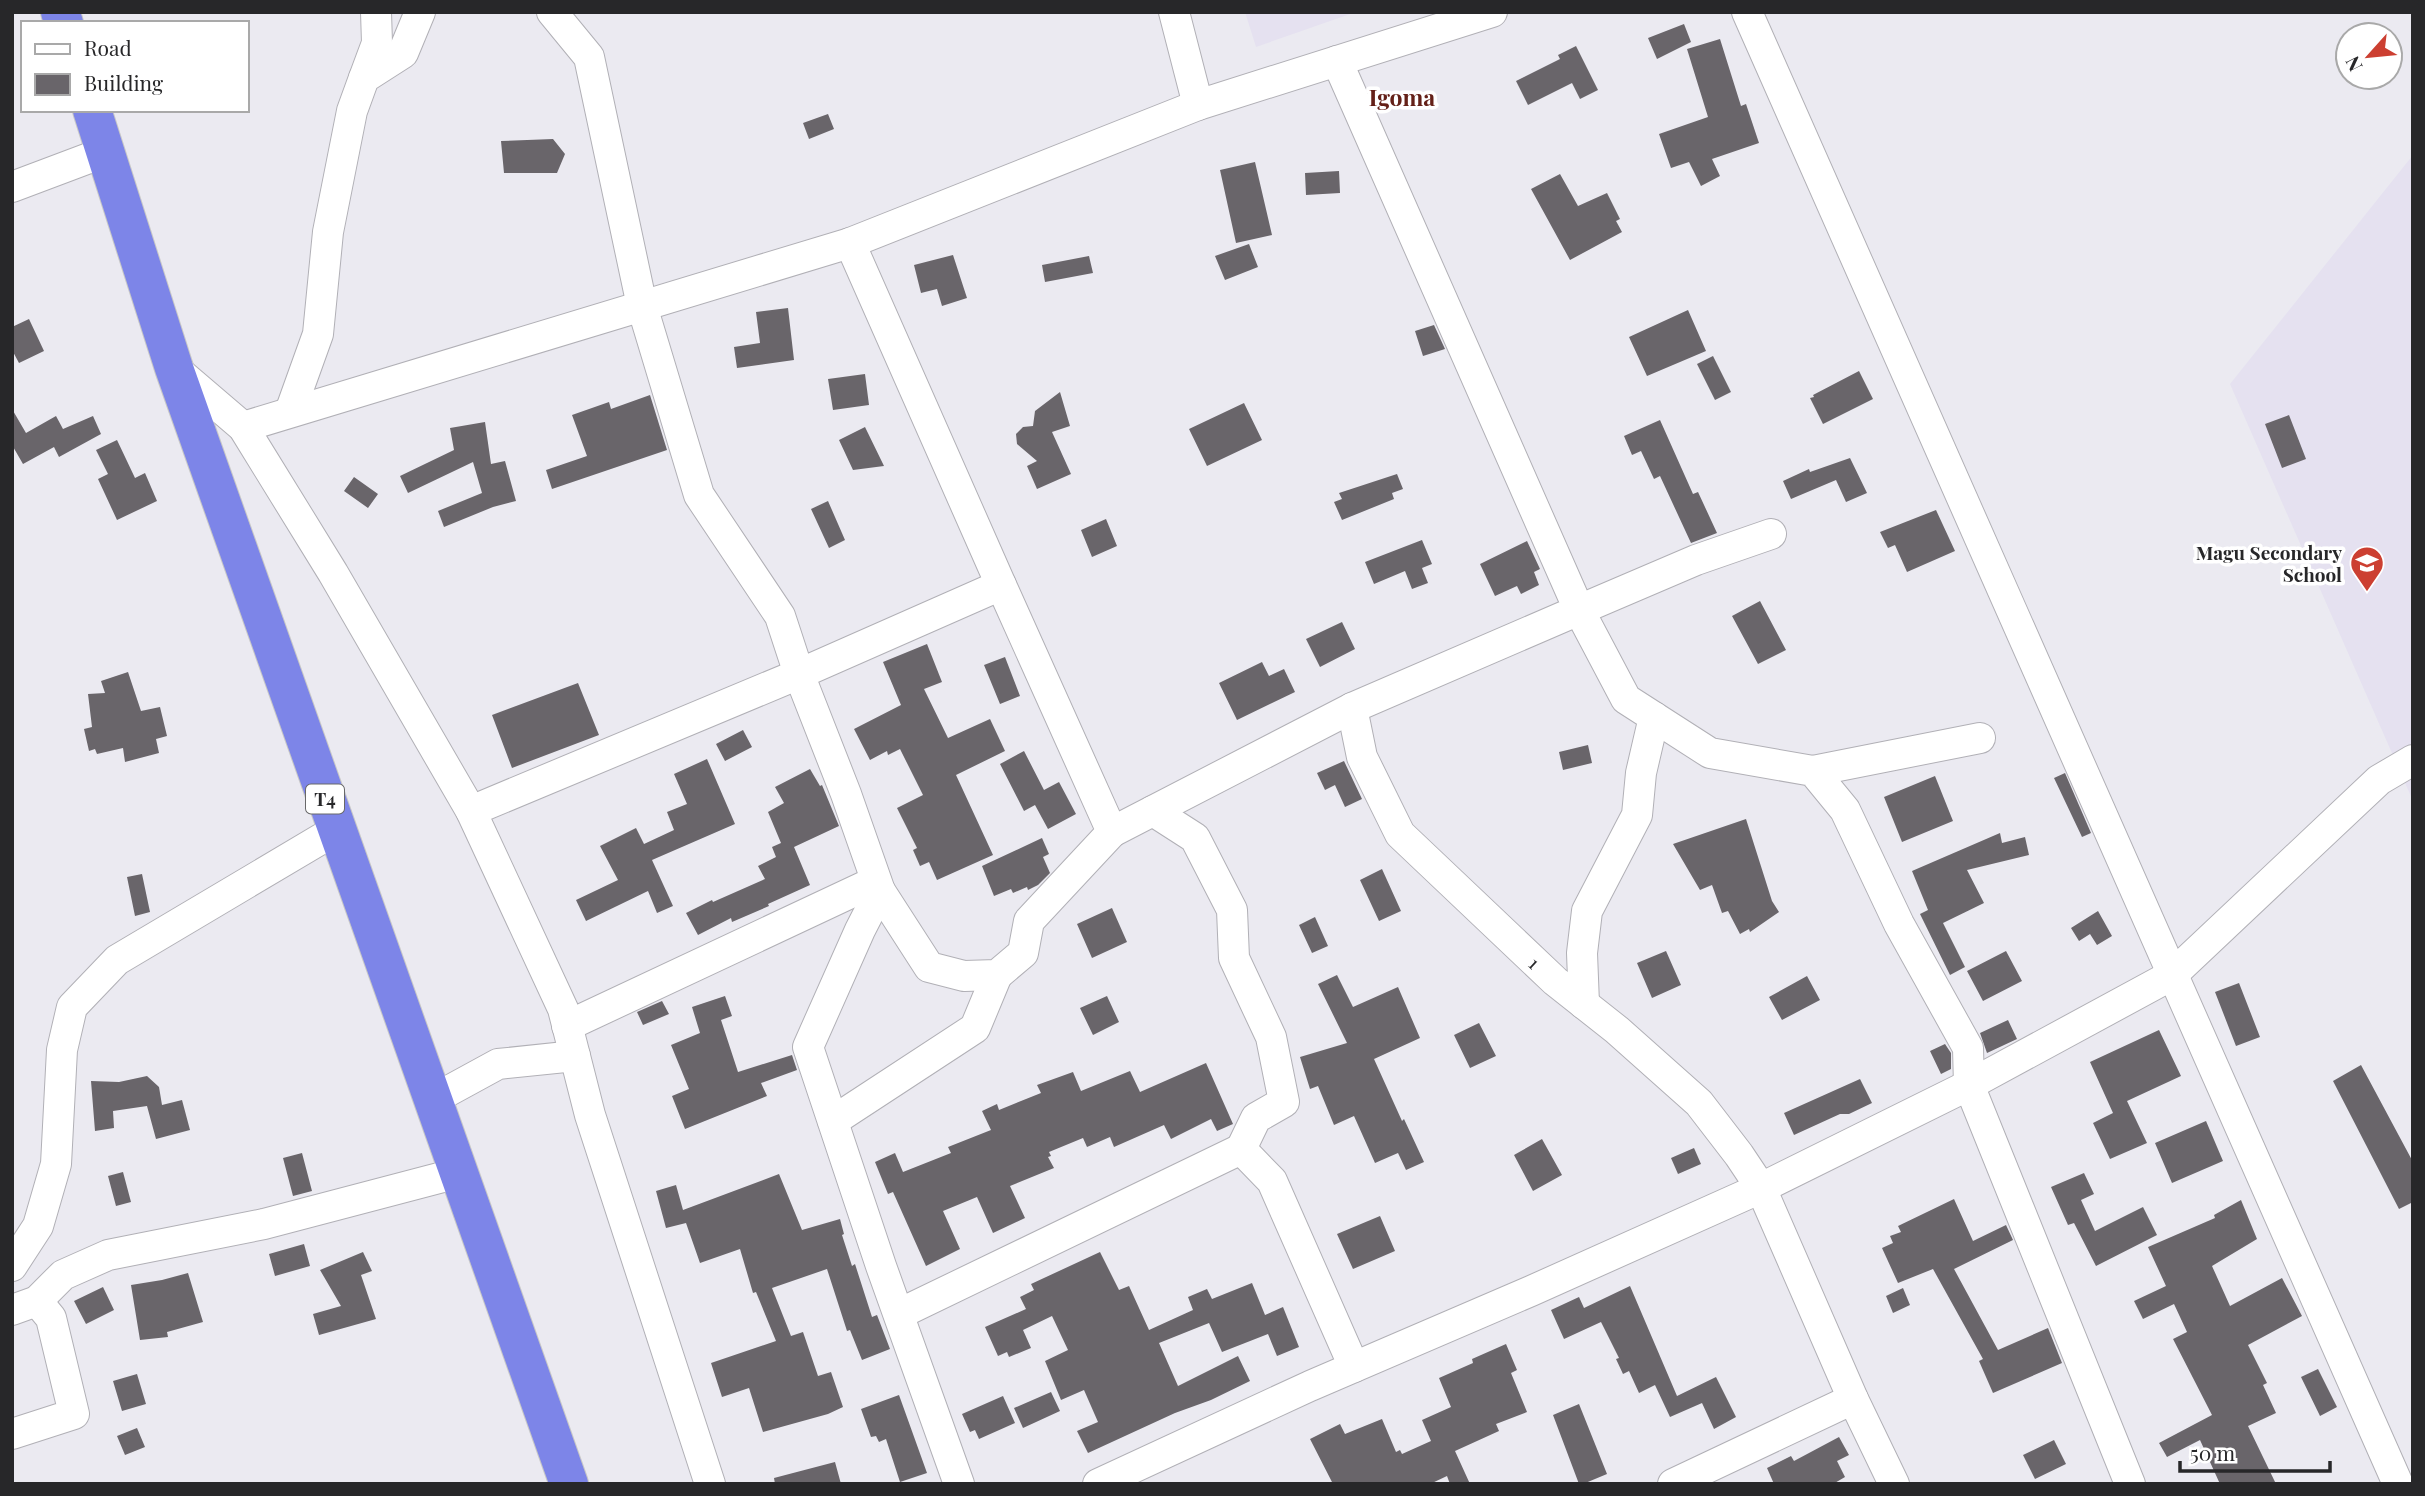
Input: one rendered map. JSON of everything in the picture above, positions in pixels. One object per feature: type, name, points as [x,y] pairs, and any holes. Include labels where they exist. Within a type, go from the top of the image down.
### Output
[{"type":"highway","name":"T4","points":[[93,112],[174,368],[569,1484]]},
{"type":"street","points":[[290,412],[318,334],[328,232],[352,111],[377,44],[376,12]]},
{"type":"street","points":[[364,78],[403,53],[420,12]]},
{"type":"street","points":[[552,12],[589,57],[642,306],[699,495],[780,616],[878,886],[929,967],[964,976],[997,975]]},
{"type":"street","points":[[1174,12],[1198,105]]},
{"type":"street","points":[[243,427],[850,243],[1198,105],[1492,12]]},
{"type":"street","points":[[1747,12],[2398,1484]]},
{"type":"street","points":[[1336,61],[1579,610],[1626,699],[1710,753],[1813,771],[1980,738]]},
{"type":"street","points":[[12,187],[105,152]]},
{"type":"street","points":[[850,243],[1112,832]]},
{"type":"street","points":[[174,368],[243,427],[334,573],[471,811],[563,1009],[590,1115],[710,1484]]},
{"type":"street","points":[[832,1121],[975,1028],[997,975],[1023,953],[1029,921],[1112,832],[1352,708],[1696,560],[1771,534]]},
{"type":"street","points":[[471,811],[799,674],[1001,585]]},
{"type":"street","name":"1","points":[[1352,708],[1362,757],[1400,834],[1555,981],[1699,1103],[1738,1155],[1760,1188],[1853,1399],[1894,1484]]},
{"type":"street","points":[[1584,1004],[1582,953],[1587,911],[1637,815],[1641,773],[1654,717]]},
{"type":"street","points":[[1107,1482],[1354,1367],[1760,1188],[1969,1085],[2172,975],[2379,780],[2413,760]]},
{"type":"street","points":[[1813,771],[1845,810],[1899,924],[1968,1048],[1969,1085],[2130,1484]]},
{"type":"street","points":[[899,1314],[1241,1149],[1256,1118],[1284,1102],[1271,1037],[1234,958],[1232,910],[1195,838],[1153,811]]},
{"type":"street","points":[[12,1266],[38,1227],[56,1164],[62,1050],[72,1007],[117,960],[337,830]]},
{"type":"street","points":[[567,1026],[878,886]]},
{"type":"street","points":[[878,886],[808,1047],[959,1484]]},
{"type":"street","points":[[432,1100],[498,1064],[575,1056]]},
{"type":"street","points":[[1241,1149],[1272,1181],[1354,1367]]},
{"type":"street","points":[[12,1434],[74,1415],[51,1318],[25,1306],[63,1275],[108,1255],[264,1224],[458,1173]]},
{"type":"street","points":[[1673,1484],[1853,1399]]},
{"type":"shaded area","points":[[1245,12],[1356,12],[1256,47]]},
{"type":"shaded area","name":"Magu Secondary School","points":[[2413,155],[2413,801],[2230,384]]},
{"type":"building","points":[[1684,24],[1691,42],[1657,59],[1648,38]]},
{"type":"building","points":[[1720,39],[1741,106],[1746,104],[1759,143],[1712,159],[1720,176],[1701,186],[1689,162],[1671,168],[1659,134],[1708,117],[1687,49]]},
{"type":"building","points":[[1576,46],[1598,90],[1580,99],[1572,83],[1528,105],[1516,81],[1560,59],[1558,55]]},
{"type":"building","points":[[828,114],[834,129],[809,139],[803,123]]},
{"type":"building","points":[[553,139],[565,154],[557,173],[504,173],[501,141]]},
{"type":"building","points":[[1255,162],[1272,235],[1236,243],[1220,170]]},
{"type":"building","points":[[1339,171],[1340,193],[1306,195],[1305,173]]},
{"type":"building","points":[[1560,174],[1578,206],[1607,193],[1620,219],[1616,221],[1622,232],[1570,260],[1531,189]]},
{"type":"building","points":[[1249,244],[1258,267],[1225,280],[1215,256]]},
{"type":"building","points":[[953,255],[967,298],[942,306],[937,289],[921,293],[914,265]]},
{"type":"building","points":[[1089,256],[1093,273],[1045,282],[1042,265]]},
{"type":"building","points":[[788,308],[794,360],[737,368],[734,347],[760,343],[756,312]]},
{"type":"building","points":[[1688,310],[1706,351],[1647,376],[1629,337]]},
{"type":"building","points":[[29,319],[44,351],[19,363],[12,350],[12,327]]},
{"type":"building","points":[[1434,325],[1445,349],[1423,356],[1415,331]]},
{"type":"building","points":[[1713,356],[1731,392],[1715,400],[1697,364]]},
{"type":"building","points":[[1859,371],[1873,399],[1823,424],[1810,398]]},
{"type":"building","points":[[865,374],[869,405],[833,410],[828,379]]},
{"type":"building","points":[[1060,392],[1070,426],[1052,432],[1071,474],[1037,489],[1027,466],[1037,461],[1017,444],[1016,434],[1023,427],[1033,426],[1035,411]]},
{"type":"building","points":[[650,395],[667,450],[552,489],[546,470],[587,456],[572,415],[609,402],[611,409]]},
{"type":"building","points":[[1244,403],[1262,440],[1207,466],[1189,429]]},
{"type":"building","points":[[12,409],[26,433],[56,416],[63,429],[93,416],[101,434],[59,457],[54,447],[23,464],[12,445]]},
{"type":"building","points":[[2289,415],[2306,459],[2282,468],[2265,424]]},
{"type":"building","points":[[1660,420],[1693,494],[1698,492],[1717,533],[1691,543],[1660,476],[1654,479],[1641,451],[1632,455],[1624,436]]},
{"type":"building","points":[[485,422],[491,464],[505,461],[516,501],[493,507],[444,527],[438,511],[482,493],[473,462],[408,493],[400,476],[454,450],[450,428]]},
{"type":"building","points":[[865,427],[884,466],[853,470],[839,440]]},
{"type":"building","points":[[117,440],[135,478],[145,473],[157,501],[117,520],[98,479],[108,474],[96,450]]},
{"type":"building","points":[[1850,458],[1867,493],[1846,502],[1836,480],[1791,499],[1783,481],[1809,469],[1810,472]]},
{"type":"building","points":[[1397,474],[1403,489],[1392,493],[1394,499],[1342,520],[1334,502],[1342,499],[1339,493]]},
{"type":"building","points":[[354,477],[378,494],[368,508],[344,491]]},
{"type":"building","points":[[828,501],[845,540],[829,548],[811,509]]},
{"type":"building","points":[[1936,510],[1955,551],[1907,572],[1895,545],[1888,548],[1880,532]]},
{"type":"building","points":[[1106,519],[1117,546],[1092,557],[1081,530]]},
{"type":"building","points":[[1422,540],[1432,564],[1422,568],[1428,583],[1412,589],[1405,571],[1374,584],[1365,562]]},
{"type":"building","points":[[1527,541],[1540,569],[1534,572],[1539,585],[1521,594],[1517,586],[1495,596],[1480,564]]},
{"type":"building","points":[[1760,601],[1786,650],[1758,664],[1732,616]]},
{"type":"building","points":[[1342,622],[1355,649],[1320,667],[1306,639]]},
{"type":"building","points":[[927,644],[942,682],[924,689],[948,738],[990,719],[1005,751],[956,775],[993,855],[937,880],[929,862],[920,866],[913,850],[917,848],[897,808],[923,795],[900,749],[888,755],[887,751],[870,760],[854,729],[901,705],[883,662]]},
{"type":"building","points":[[1005,657],[1020,696],[1000,704],[984,665]]},
{"type":"building","points":[[1262,662],[1269,676],[1284,669],[1295,692],[1237,720],[1219,683]]},
{"type":"building","points":[[128,672],[141,711],[160,707],[167,736],[156,739],[159,753],[125,762],[123,748],[97,754],[95,749],[89,751],[84,729],[92,727],[88,694],[105,693],[101,681]]},
{"type":"building","points":[[578,683],[599,735],[512,768],[492,715]]},
{"type":"building","points":[[743,730],[752,747],[725,761],[716,744]]},
{"type":"building","points":[[1588,745],[1592,763],[1563,770],[1559,752]]},
{"type":"building","points":[[1024,751],[1044,790],[1059,782],[1076,814],[1048,829],[1035,805],[1024,811],[1000,764]]},
{"type":"building","points":[[707,759],[735,824],[652,860],[673,906],[657,913],[648,891],[586,921],[576,900],[618,880],[600,846],[636,828],[644,844],[674,830],[667,812],[687,804],[674,774]]},
{"type":"building","points":[[1344,761],[1362,799],[1345,807],[1335,785],[1325,790],[1317,773]]},
{"type":"building","points":[[810,769],[820,786],[822,785],[839,826],[794,847],[810,885],[768,904],[769,906],[732,922],[731,918],[698,935],[686,913],[765,879],[758,866],[776,857],[772,847],[781,843],[768,812],[784,803],[775,787]]},
{"type":"building","points":[[2065,773],[2091,833],[2082,837],[2054,778]]},
{"type":"building","points":[[1935,776],[1953,821],[1902,842],[1884,797]]},
{"type":"building","points":[[1746,819],[1772,901],[1779,912],[1750,932],[1749,929],[1740,934],[1728,911],[1722,913],[1712,885],[1700,890],[1673,844]]},
{"type":"building","points":[[2000,833],[2002,843],[2025,837],[2029,855],[1967,870],[1984,903],[1943,923],[1965,967],[1950,975],[1920,914],[1928,910],[1912,871]]},
{"type":"building","points":[[1042,838],[1049,854],[1043,857],[1050,873],[1038,885],[1028,890],[1027,887],[1013,893],[1011,889],[994,896],[982,866]]},
{"type":"building","points":[[1382,869],[1401,911],[1379,921],[1360,880]]},
{"type":"building","points":[[142,874],[150,912],[135,916],[127,877]]},
{"type":"building","points":[[1112,908],[1127,942],[1092,958],[1077,924]]},
{"type":"building","points":[[2098,911],[2112,936],[2097,945],[2090,934],[2079,941],[2071,928]]},
{"type":"building","points":[[1315,917],[1328,946],[1312,953],[1299,925]]},
{"type":"building","points":[[1666,951],[1681,985],[1652,998],[1637,963]]},
{"type":"building","points":[[2006,951],[2022,981],[1983,1001],[1967,971]]},
{"type":"building","points":[[1337,975],[1353,1007],[1398,987],[1420,1038],[1374,1059],[1424,1162],[1406,1170],[1398,1153],[1375,1163],[1354,1116],[1334,1125],[1318,1086],[1310,1089],[1300,1057],[1347,1043],[1318,984]]},
{"type":"building","points":[[1807,976],[1820,1000],[1782,1020],[1769,997]]},
{"type":"building","points":[[2239,983],[2260,1037],[2236,1046],[2215,992]]},
{"type":"building","points":[[725,996],[732,1016],[721,1020],[738,1072],[792,1055],[797,1070],[761,1083],[767,1096],[685,1129],[672,1096],[689,1089],[671,1045],[700,1033],[692,1007]]},
{"type":"building","points":[[1107,996],[1119,1022],[1093,1035],[1080,1008]]},
{"type":"building","points":[[662,1001],[669,1014],[643,1025],[637,1012]]},
{"type":"building","points":[[2008,1020],[2017,1039],[1987,1053],[1980,1033]]},
{"type":"building","points":[[1479,1023],[1496,1056],[1470,1068],[1454,1035]]},
{"type":"building","points":[[2159,1030],[2181,1076],[2127,1101],[2147,1143],[2110,1159],[2093,1123],[2113,1113],[2090,1062]]},
{"type":"building","points":[[1945,1044],[1951,1053],[1951,1069],[1941,1074],[1930,1051]]},
{"type":"building","points":[[1206,1063],[1233,1124],[1217,1131],[1211,1119],[1171,1139],[1164,1125],[1114,1147],[1110,1137],[1087,1147],[1083,1138],[1049,1152],[1051,1156],[1048,1157],[1054,1168],[1010,1186],[1025,1218],[993,1233],[977,1197],[943,1211],[960,1249],[926,1266],[893,1192],[888,1194],[875,1162],[895,1153],[903,1172],[951,1153],[948,1147],[991,1130],[982,1111],[997,1104],[999,1110],[1041,1093],[1037,1085],[1073,1072],[1081,1091],[1130,1071],[1140,1092]]},
{"type":"building","points":[[2361,1065],[2413,1162],[2413,1202],[2399,1209],[2333,1081]]},
{"type":"building","points":[[147,1076],[159,1087],[162,1105],[182,1100],[190,1130],[156,1139],[147,1106],[113,1111],[114,1128],[95,1131],[91,1081],[119,1082]]},
{"type":"building","points":[[1860,1079],[1872,1103],[1794,1135],[1784,1113]]},
{"type":"building","points":[[2206,1121],[2223,1161],[2172,1183],[2155,1143]]},
{"type":"building","points":[[1542,1139],[1562,1175],[1533,1191],[1514,1155]]},
{"type":"building","points":[[1694,1148],[1701,1164],[1678,1174],[1671,1158]]},
{"type":"building","points":[[302,1153],[312,1191],[293,1196],[283,1158]]},
{"type":"building","points":[[123,1172],[131,1202],[116,1206],[108,1176]]},
{"type":"building","points":[[2084,1173],[2094,1194],[2081,1200],[2095,1231],[2143,1207],[2157,1235],[2096,1266],[2074,1223],[2068,1225],[2051,1187]]},
{"type":"building","points":[[779,1174],[802,1230],[840,1219],[852,1266],[855,1264],[872,1317],[877,1315],[890,1349],[862,1360],[850,1330],[847,1331],[827,1269],[772,1288],[791,1336],[803,1332],[818,1376],[831,1372],[843,1407],[828,1414],[763,1432],[749,1388],[722,1397],[711,1363],[776,1341],[756,1292],[753,1293],[740,1249],[700,1263],[686,1223],[666,1228],[656,1191],[676,1185],[683,1210]]},
{"type":"building","points":[[1954,1199],[1973,1241],[2006,1225],[2013,1240],[1954,1269],[1998,1350],[2048,1328],[2062,1363],[1993,1393],[1979,1361],[1983,1359],[1933,1269],[1898,1283],[1882,1248],[1893,1243],[1890,1236],[1901,1232],[1898,1226]]},
{"type":"building","points":[[2241,1200],[2257,1239],[2212,1266],[2230,1306],[2282,1278],[2302,1316],[2248,1345],[2267,1383],[2263,1385],[2276,1413],[2248,1426],[2276,1484],[2220,1484],[2200,1440],[2167,1457],[2159,1443],[2212,1415],[2173,1339],[2187,1332],[2174,1304],[2143,1319],[2134,1301],[2166,1286],[2148,1247],[2215,1218],[2214,1215]]},
{"type":"building","points":[[1380,1216],[1395,1251],[1353,1269],[1337,1234]]},
{"type":"building","points":[[304,1244],[310,1266],[275,1276],[269,1254]]},
{"type":"building","points":[[363,1252],[372,1271],[361,1275],[376,1319],[319,1335],[313,1314],[341,1306],[320,1270]]},
{"type":"building","points":[[1100,1252],[1119,1290],[1129,1286],[1149,1330],[1193,1310],[1188,1297],[1207,1289],[1212,1299],[1252,1283],[1265,1315],[1283,1307],[1299,1347],[1277,1356],[1268,1334],[1222,1352],[1209,1323],[1159,1343],[1178,1386],[1238,1356],[1250,1381],[1088,1453],[1077,1431],[1098,1422],[1084,1390],[1061,1400],[1045,1361],[1068,1350],[1052,1316],[1023,1330],[1031,1348],[1009,1357],[1007,1352],[998,1356],[985,1327],[1026,1309],[1020,1297],[1034,1290],[1031,1284]]},
{"type":"building","points":[[188,1273],[203,1322],[167,1332],[168,1337],[140,1340],[131,1285]]},
{"type":"building","points":[[1630,1286],[1677,1396],[1716,1377],[1736,1417],[1714,1429],[1702,1403],[1670,1417],[1655,1385],[1639,1393],[1629,1371],[1623,1374],[1616,1359],[1619,1358],[1601,1322],[1564,1339],[1551,1310],[1579,1297],[1584,1308]]},
{"type":"building","points":[[103,1287],[114,1310],[86,1324],[74,1301]]},
{"type":"building","points":[[1903,1288],[1910,1305],[1893,1313],[1886,1296]]},
{"type":"building","points":[[1506,1344],[1517,1370],[1511,1373],[1527,1412],[1496,1424],[1499,1431],[1455,1451],[1470,1484],[1450,1484],[1447,1476],[1430,1484],[1333,1484],[1310,1439],[1340,1424],[1345,1434],[1382,1419],[1396,1452],[1400,1450],[1402,1454],[1431,1441],[1422,1420],[1451,1407],[1439,1378]]},
{"type":"building","points":[[2318,1369],[2337,1407],[2320,1416],[2301,1377]]},
{"type":"building","points":[[137,1374],[146,1404],[122,1411],[113,1381]]},
{"type":"building","points":[[1051,1392],[1060,1411],[1023,1428],[1014,1408]]},
{"type":"building","points":[[899,1395],[927,1473],[900,1482],[886,1439],[879,1442],[876,1436],[871,1437],[861,1409]]},
{"type":"building","points":[[1003,1396],[1015,1423],[979,1439],[975,1430],[970,1432],[962,1414]]},
{"type":"building","points":[[1579,1404],[1607,1474],[1583,1484],[1579,1484],[1553,1415]]},
{"type":"building","points":[[137,1428],[145,1447],[125,1455],[117,1436]]},
{"type":"building","points":[[1839,1437],[1849,1455],[1837,1461],[1845,1477],[1833,1484],[1774,1484],[1767,1468],[1791,1456],[1794,1461]]},
{"type":"building","points":[[2054,1440],[2066,1464],[2035,1479],[2023,1455]]},
{"type":"building","points":[[835,1462],[841,1484],[775,1484],[774,1478]]},
{"type":"place","name":"Magu Secondary School","points":[[2367,593]]},
{"type":"district","name":"Igoma","points":[[1402,96]]}]
